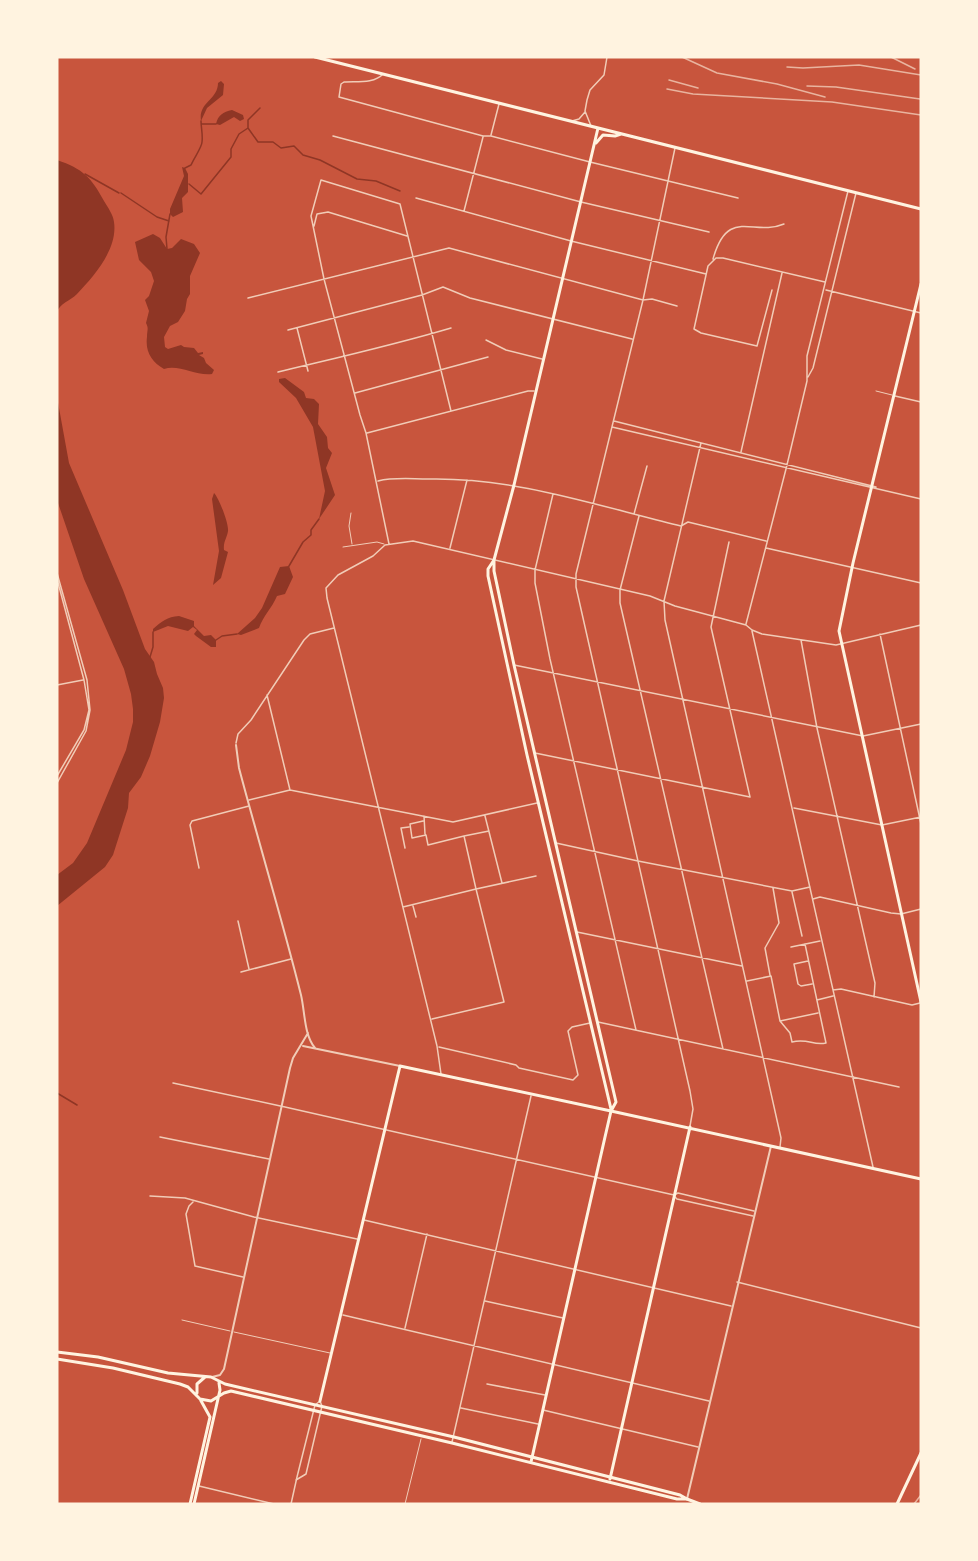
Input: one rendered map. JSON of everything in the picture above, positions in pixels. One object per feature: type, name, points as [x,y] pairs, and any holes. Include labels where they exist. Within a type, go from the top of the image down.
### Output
[{"type":"main road","points":[[315,57],[921,209]]},
{"type":"main road","points":[[598,128],[514,485],[488,576],[538,803],[611,1111]]},
{"type":"main road","points":[[594,144],[603,135],[621,134]]},
{"type":"main road","points":[[921,284],[839,626],[841,644],[921,1003]]},
{"type":"main road","points":[[494,560],[494,571],[514,665],[616,1102],[611,1111],[531,1462]]},
{"type":"main road","points":[[527,755],[534,753]]},
{"type":"main road","points":[[591,1023],[597,1022]]},
{"type":"main road","points":[[320,1401],[400,1066],[690,1127],[921,1179]]},
{"type":"main road","points":[[609,1482],[690,1127]]},
{"type":"main road","points":[[57,1352],[98,1357],[168,1373],[209,1377],[225,1384],[453,1437],[680,1494],[700,1504]]},
{"type":"main road","points":[[57,1359],[114,1368],[180,1384],[188,1387],[199,1397],[210,1417],[192,1504]]},
{"type":"main road","points":[[199,1397],[197,1384],[209,1377]]},
{"type":"main road","points":[[196,1485],[220,1390],[218,1382]]},
{"type":"main road","points":[[199,1397],[211,1401],[231,1391],[677,1499],[687,1499]]},
{"type":"main road","points":[[897,1504],[921,1454]]},
{"type":"street","points":[[571,121],[579,119],[585,111],[588,95],[604,75],[607,57]]},
{"type":"street","points":[[383,74],[380,78],[368,81],[344,82],[339,92],[341,99],[738,198]]},
{"type":"street","points":[[491,135],[499,104]]},
{"type":"street","points":[[585,111],[591,126]]},
{"type":"street","points":[[333,136],[581,202],[710,232]]},
{"type":"street","points":[[464,212],[483,136]]},
{"type":"street","points":[[675,147],[643,300],[576,579],[577,598],[679,1039],[693,1108],[690,1127]]},
{"type":"street","points":[[389,544],[366,433],[324,279],[311,216],[320,182],[324,179],[400,204],[451,411]]},
{"type":"street","points":[[746,625],[788,464],[807,378],[807,356],[848,190]]},
{"type":"street","points":[[807,378],[813,368],[856,192]]},
{"type":"street","points":[[416,198],[571,241],[706,274]]},
{"type":"street","points":[[314,230],[317,214],[328,212],[408,236]]},
{"type":"street","points":[[772,290],[759,343],[755,346],[701,333],[694,329],[708,266],[723,237],[738,226],[776,227],[784,224]]},
{"type":"street","points":[[248,298],[445,248],[643,300],[652,299],[677,306]]},
{"type":"street","points":[[713,260],[723,258],[826,282]]},
{"type":"street","points":[[741,453],[782,272]]},
{"type":"street","points":[[288,330],[446,288],[470,298],[633,339]]},
{"type":"street","points":[[824,289],[921,312]]},
{"type":"street","points":[[297,328],[308,371]]},
{"type":"street","points":[[278,372],[345,357],[451,328]]},
{"type":"street","points":[[486,340],[506,350],[543,360]]},
{"type":"street","points":[[354,394],[488,357]]},
{"type":"street","points":[[366,433],[528,391],[536,392]]},
{"type":"street","points":[[894,396],[921,402]]},
{"type":"street","points":[[613,421],[872,487]]},
{"type":"street","points":[[611,426],[921,499]]},
{"type":"street","points":[[701,443],[664,601],[665,620],[764,1057],[781,1138],[780,1148]]},
{"type":"street","points":[[634,515],[647,466]]},
{"type":"street","points":[[377,481],[396,478],[467,479],[514,485],[681,526],[688,522],[767,541]]},
{"type":"street","points":[[449,549],[467,479]]},
{"type":"street","points":[[553,494],[535,570],[535,583],[553,674],[636,1030]]},
{"type":"street","points":[[639,516],[620,590],[621,609],[723,1049]]},
{"type":"street","points":[[441,1075],[431,1020],[327,598],[326,588],[331,580],[373,556],[385,545],[413,541],[664,601],[746,625],[759,633],[841,644],[921,624],[921,638]]},
{"type":"street","points":[[534,753],[750,797],[711,627],[729,542]]},
{"type":"street","points":[[765,548],[921,583]]},
{"type":"street","points":[[57,573],[90,699],[90,722],[57,783]]},
{"type":"street","points":[[57,579],[85,680],[88,700],[84,730],[57,776]]},
{"type":"street","points":[[315,1048],[309,1040],[303,1000],[239,768],[236,745],[238,734],[249,722],[304,640],[310,634],[334,628]]},
{"type":"street","points":[[752,630],[794,808],[812,899],[873,1168]]},
{"type":"street","points":[[880,634],[921,824]]},
{"type":"street","points":[[801,640],[817,728],[875,983],[874,997]]},
{"type":"street","points":[[514,665],[862,736],[921,724]]},
{"type":"street","points":[[57,685],[85,680]]},
{"type":"street","points":[[267,694],[290,790]]},
{"type":"street","points":[[248,800],[290,790],[453,822],[538,803]]},
{"type":"street","points":[[200,868],[192,835],[192,821],[249,806]]},
{"type":"street","points":[[794,808],[882,825],[920,817]]},
{"type":"street","points":[[485,815],[502,883]]},
{"type":"street","points":[[424,816],[428,844],[489,831]]},
{"type":"street","points":[[405,848],[401,828],[423,821]]},
{"type":"street","points":[[410,826],[412,838],[426,835]]},
{"type":"street","points":[[431,1020],[504,1002],[464,837]]},
{"type":"street","points":[[555,843],[792,891],[810,887]]},
{"type":"street","points":[[403,907],[536,876]]},
{"type":"street","points":[[773,887],[779,923],[765,948],[780,1021],[790,1033],[792,1042],[804,1039],[821,1044],[826,1043],[805,944]]},
{"type":"street","points":[[792,891],[802,936]]},
{"type":"street","points":[[812,899],[820,897],[901,914],[921,909]]},
{"type":"street","points":[[413,905],[416,917]]},
{"type":"street","points":[[238,921],[250,970]]},
{"type":"street","points":[[576,932],[742,966]]},
{"type":"street","points":[[791,947],[821,940]]},
{"type":"street","points":[[241,972],[292,958]]},
{"type":"street","points":[[808,961],[794,964],[798,984],[801,986],[813,984]]},
{"type":"street","points":[[746,981],[771,976]]},
{"type":"street","points":[[832,990],[838,989],[912,1005],[921,1003]]},
{"type":"street","points":[[817,1000],[834,996]]},
{"type":"street","points":[[780,1021],[819,1012]]},
{"type":"street","points":[[597,1022],[899,1087]]},
{"type":"street","points":[[437,1046],[573,1080],[578,1075],[568,1031],[572,1027],[591,1023]]},
{"type":"street","points":[[209,1377],[220,1375],[224,1369],[293,1058],[308,1033]]},
{"type":"street","points":[[302,1046],[400,1066]]},
{"type":"street","points":[[173,1083],[754,1211]]},
{"type":"street","points":[[452,1443],[531,1094]]},
{"type":"street","points":[[160,1137],[270,1160]]},
{"type":"street","points":[[687,1499],[731,1306],[771,1146]]},
{"type":"street","points":[[674,1195],[677,1199],[753,1216]]},
{"type":"street","points":[[150,1196],[185,1198],[257,1218],[359,1240]]},
{"type":"street","points":[[193,1201],[186,1214],[195,1266],[243,1277]]},
{"type":"street","points":[[363,1220],[731,1306]]},
{"type":"street","points":[[404,1329],[426,1234]]},
{"type":"street","points":[[737,1282],[921,1328]]},
{"type":"street","points":[[485,1301],[563,1319]]},
{"type":"street","points":[[340,1315],[710,1401]]},
{"type":"street","points":[[487,1384],[546,1395]]},
{"type":"street","points":[[291,1504],[296,1480],[313,1411],[315,1405],[320,1401],[321,1412],[306,1474],[296,1480]]},
{"type":"street","points":[[460,1408],[539,1424]]},
{"type":"street","points":[[543,1410],[699,1447]]},
{"type":"street","points":[[196,1485],[274,1504]]},
{"type":"lane","points":[[876,391],[894,396]]},
{"type":"lane","points":[[351,513],[349,526],[353,546]]},
{"type":"lane","points":[[343,546],[377,542],[385,545]]},
{"type":"lane","points":[[182,1320],[331,1354]]},
{"type":"lane","points":[[405,1504],[423,1430]]},
{"type":"shaded area","points":[[221,81],[224,84],[223,95],[207,108],[201,121],[202,109]]},
{"type":"shaded area","points":[[232,110],[243,115],[244,119],[240,121],[234,117],[220,125],[216,124],[221,114]]},
{"type":"shaded area","points":[[57,160],[80,171],[90,180],[111,214],[114,232],[109,252],[91,279],[57,312]]},
{"type":"shaded area","points":[[182,167],[188,174],[188,192],[182,198],[183,212],[173,217],[170,209],[184,176]]},
{"type":"shaded area","points":[[153,234],[160,238],[167,249],[172,248],[181,239],[194,244],[200,253],[190,276],[190,294],[185,311],[178,322],[170,326],[164,337],[165,347],[168,349],[181,345],[194,348],[198,353],[203,352],[199,355],[214,370],[212,374],[175,368],[164,369],[153,360],[148,352],[146,323],[149,311],[145,300],[149,296],[154,281],[151,272],[139,260],[135,242]]},
{"type":"shaded area","points":[[285,378],[304,392],[306,398],[314,399],[319,404],[318,424],[327,437],[328,448],[332,453],[326,468],[335,495],[319,519],[325,491],[313,427],[296,398],[279,382],[279,379]]},
{"type":"shaded area","points":[[57,397],[69,463],[123,590],[145,649],[154,662],[164,698],[150,756],[141,777],[129,793],[128,808],[113,855],[105,867],[57,906],[57,875],[73,863],[87,843],[126,750],[133,722],[133,709],[124,669],[84,579],[57,500]]},
{"type":"shaded area","points":[[214,493],[227,523],[228,531],[224,550],[228,552],[221,578],[213,585],[219,551],[212,499]]},
{"type":"shaded area","points":[[289,566],[293,577],[285,594],[277,596],[259,628],[241,635],[237,634],[255,618],[262,608],[280,567]]},
{"type":"shaded area","points":[[179,616],[194,621],[194,626],[204,636],[211,635],[216,640],[216,647],[211,647],[196,636],[194,634],[197,630],[193,627],[188,631],[168,626],[153,632],[153,629],[165,620]]},
{"type":"waterway","points":[[189,184],[201,194],[231,157],[231,149],[239,134],[248,128],[248,120],[260,108]]},
{"type":"waterway","points":[[185,168],[191,165],[202,144],[201,121]]},
{"type":"waterway","points":[[202,124],[216,124]]},
{"type":"waterway","points":[[248,128],[258,142],[273,142],[281,148],[294,146],[303,155],[320,160],[357,179],[376,181],[400,191]]},
{"type":"waterway","points":[[85,174],[119,193]]},
{"type":"waterway","points":[[121,193],[157,217],[169,221]]},
{"type":"waterway","points":[[167,249],[166,237],[170,214]]},
{"type":"waterway","points":[[289,566],[303,542],[311,535],[311,530],[319,519]]},
{"type":"waterway","points":[[150,657],[153,632]]},
{"type":"waterway","points":[[216,640],[222,636],[237,634]]},
{"type":"waterway","points":[[57,1093],[77,1105]]},
{"type":"railway","points":[[682,57],[717,73],[777,84],[825,97]]},
{"type":"railway","points":[[891,57],[915,69]]},
{"type":"railway","points":[[787,67],[859,65],[921,75]]},
{"type":"railway","points":[[669,80],[698,88]]},
{"type":"railway","points":[[807,86],[836,87],[920,99]]},
{"type":"railway","points":[[667,89],[693,94],[832,102],[921,115]]},
{"type":"railway","points":[[914,1504],[921,1495]]}]
